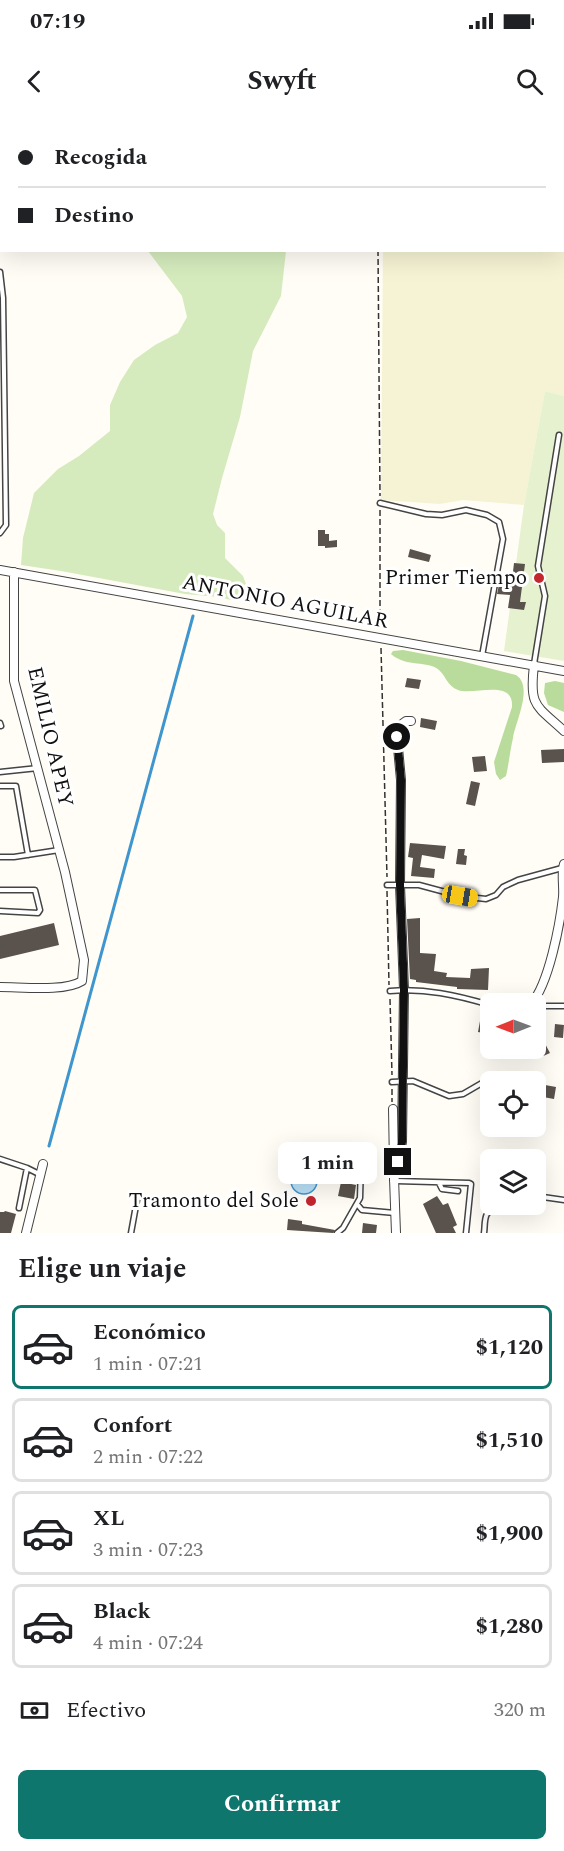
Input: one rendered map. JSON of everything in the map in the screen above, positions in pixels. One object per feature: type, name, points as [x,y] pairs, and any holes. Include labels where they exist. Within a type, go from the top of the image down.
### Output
[{"type":"street","name":"ANTONIO AGUILAR","points":[[0,570],[564,671]]},
{"type":"street","name":"EMILIO APEY","points":[[0,987],[76,985],[82,981],[84,960],[65,872],[14,681],[14,572]]},
{"type":"street","points":[[534,665],[533,687],[537,707],[564,731]]},
{"type":"street","points":[[394,1181],[402,1142],[404,990],[400,885],[401,780],[397,737],[402,724],[411,721]]},
{"type":"street","points":[[538,993],[561,912],[564,888],[563,866]]},
{"type":"street","points":[[393,1109],[396,1233]]},
{"type":"street","points":[[26,1233],[43,1164]]},
{"type":"lane","points":[[0,272],[3,298],[6,525],[0,533]]},
{"type":"lane","points":[[534,665],[545,596],[538,566],[559,435]]},
{"type":"lane","points":[[380,503],[442,515],[466,510],[488,515],[499,522],[503,539],[482,656]]},
{"type":"lane","points":[[0,772],[38,768]]},
{"type":"lane","points":[[0,786],[16,786],[28,855]]},
{"type":"lane","points":[[0,857],[59,850]]},
{"type":"lane","points":[[387,885],[419,885],[460,896],[486,899],[496,896],[502,887],[518,880],[563,866]]},
{"type":"lane","points":[[0,890],[35,890],[40,910],[38,913],[0,911]]},
{"type":"lane","points":[[390,991],[442,992],[480,1002]]},
{"type":"lane","points":[[546,1006],[564,1006]]},
{"type":"lane","points":[[392,1082],[413,1081],[449,1096],[463,1094],[480,1084]]},
{"type":"lane","points":[[0,1159],[40,1175]]},
{"type":"lane","points":[[337,1233],[343,1228],[360,1198],[361,1163]]},
{"type":"lane","points":[[19,1208],[27,1168]]},
{"type":"lane","points":[[394,1181],[471,1184],[466,1233]]},
{"type":"lane","points":[[439,1182],[442,1189],[458,1191]]},
{"type":"lane","points":[[546,1197],[564,1200]]},
{"type":"lane","points":[[131,1233],[137,1200]]},
{"type":"lane","points":[[357,1203],[362,1210],[395,1214]]},
{"type":"lane","points":[[484,1233],[487,1215]]},
{"type":"path","points":[[378,252],[380,638],[393,1109]]},
{"type":"shaded area","points":[[383,252],[564,252],[564,396],[545,391],[524,505],[463,500],[440,504],[381,500]]},
{"type":"green space","points":[[149,252],[286,252],[281,296],[253,351],[240,417],[213,514],[217,525],[225,533],[225,558],[243,576],[250,595],[231,600],[185,594],[21,565],[23,538],[34,493],[58,469],[79,456],[110,431],[110,405],[120,382],[134,360],[155,345],[178,333],[187,317],[182,296]]},
{"type":"green space","name":"Primer Tiempo","points":[[545,391],[564,396],[564,661],[504,651],[524,505]]},
{"type":"green space","points":[[403,650],[461,661],[516,675],[521,680],[522,705],[506,776],[500,780],[496,774],[494,762],[512,707],[511,698],[507,693],[500,690],[458,690],[451,686],[441,672],[434,667],[410,663],[391,654],[393,651]]},
{"type":"green space","points":[[555,681],[564,683],[564,712],[548,705],[544,693],[545,683]]},
{"type":"water","points":[[304,1168],[313,1172],[317,1181],[313,1190],[304,1194],[295,1190],[291,1181],[295,1172]]},
{"type":"building","points":[[318,530],[325,530],[325,534],[329,534],[329,541],[337,540],[337,547],[318,546]]},
{"type":"building","points":[[410,549],[431,555],[429,562],[408,557]]},
{"type":"building","points":[[514,563],[525,564],[520,602],[526,602],[524,610],[508,608],[510,595],[497,594],[500,580],[512,580]]},
{"type":"building","points":[[407,678],[421,680],[419,689],[405,687]]},
{"type":"building","points":[[421,718],[437,721],[435,730],[420,727]]},
{"type":"building","points":[[564,749],[564,762],[542,763],[541,750]]},
{"type":"building","points":[[485,756],[487,771],[474,772],[472,757]]},
{"type":"building","points":[[471,781],[480,783],[475,806],[466,804]]},
{"type":"building","points":[[410,843],[446,846],[444,859],[422,855],[420,867],[435,869],[434,878],[411,876],[413,858],[408,857]]},
{"type":"building","points":[[458,849],[465,849],[466,865],[456,864]]},
{"type":"building","points":[[420,918],[420,953],[436,954],[434,971],[447,973],[446,977],[470,978],[471,969],[489,968],[488,990],[457,989],[457,987],[416,982],[410,979],[407,919]]},
{"type":"building","points":[[54,923],[59,945],[0,959],[0,936]]},
{"type":"building","points":[[555,1024],[564,1025],[563,1038],[554,1037]]},
{"type":"building","points":[[546,1085],[556,1087],[554,1099],[546,1098]]},
{"type":"building","points":[[350,1154],[356,1169],[343,1175],[336,1161]]},
{"type":"building","points":[[341,1182],[356,1185],[354,1199],[338,1196]]},
{"type":"building","points":[[437,1196],[443,1205],[448,1203],[457,1225],[453,1227],[456,1233],[436,1233],[423,1204]]},
{"type":"building","points":[[0,1212],[16,1214],[11,1233],[0,1233]]},
{"type":"building","points":[[288,1219],[335,1230],[333,1233],[287,1230]]},
{"type":"building","points":[[363,1223],[377,1225],[376,1233],[362,1233]]},
{"type":"waterway","points":[[49,1146],[193,616]]},
{"type":"place","name":"Primer Tiempo","points":[[539,578]]},
{"type":"place","name":"Tramonto del Sole","points":[[311,1201]]},
{"type":"route","points":[[397,737],[401,780],[400,885],[404,990],[402,1142],[398,1162]]}]
